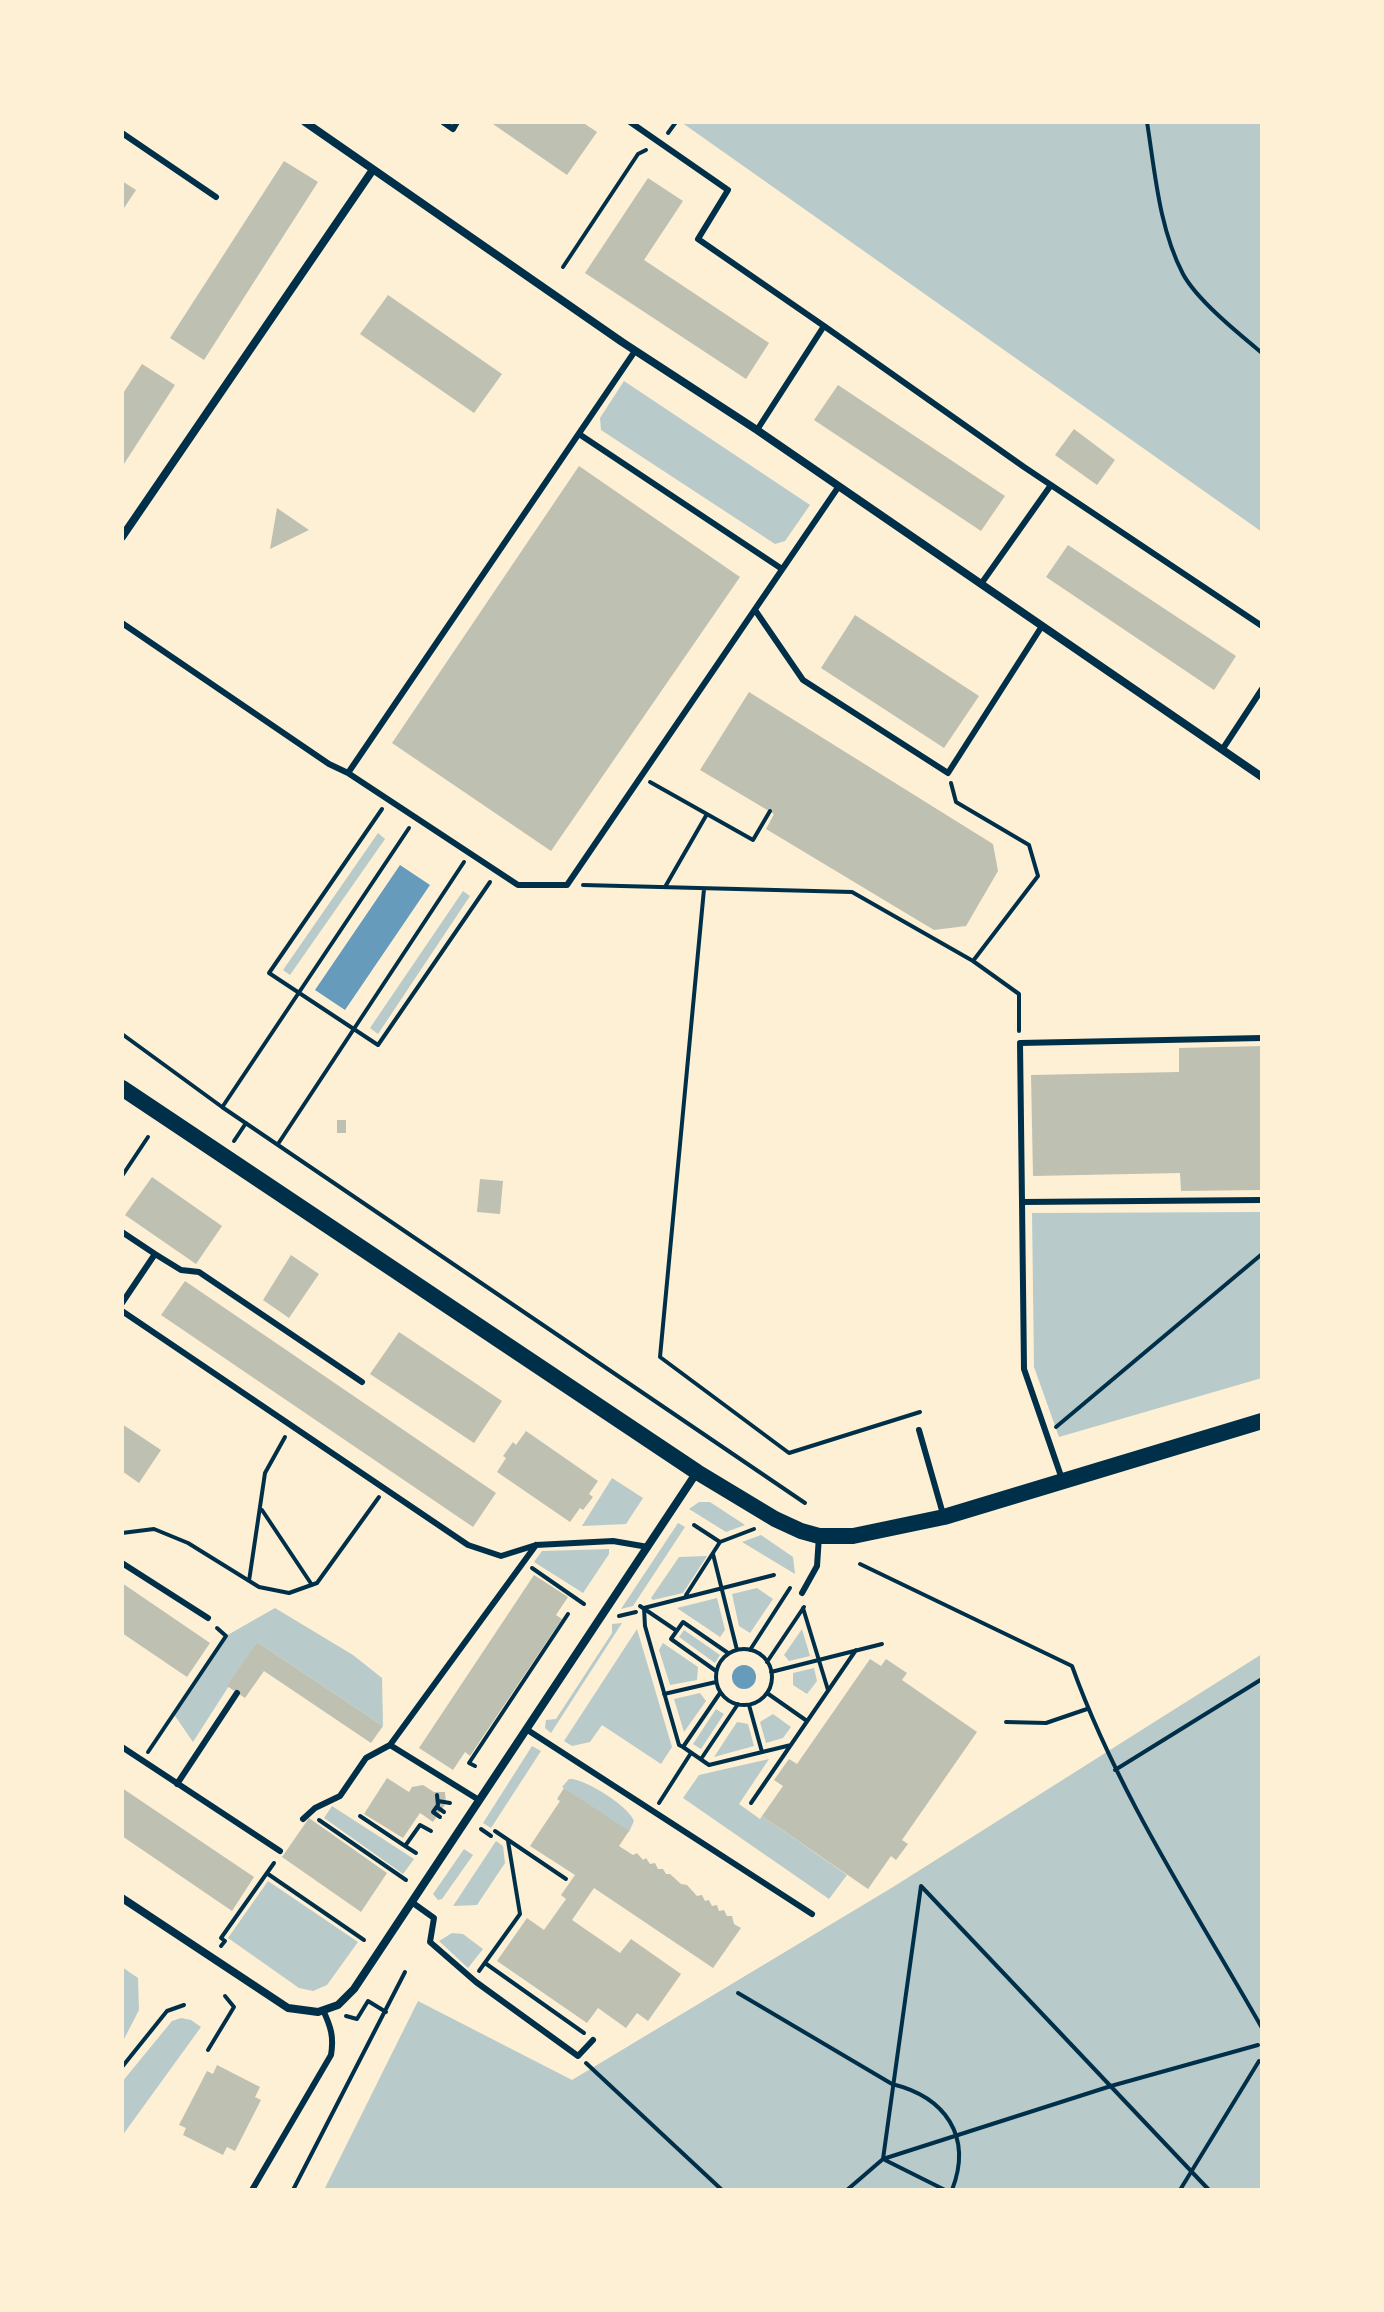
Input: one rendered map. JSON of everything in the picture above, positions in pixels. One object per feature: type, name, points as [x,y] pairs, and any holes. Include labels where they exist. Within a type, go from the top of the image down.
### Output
[{"type":"main road","points":[[122,1088],[697,1472],[775,1519],[819,1536],[853,1536],[944,1517],[1262,1421]]},
{"type":"street","points":[[305,122],[372,171],[635,351],[757,430],[1262,777]]},
{"type":"street","points":[[122,537],[372,171]]},
{"type":"street","points":[[122,1898],[288,2008],[302,2012],[338,2005],[354,1989],[413,1903],[697,1472]]},
{"type":"lane","points":[[443,122],[453,129],[457,122]]},
{"type":"lane","points":[[630,122],[728,190],[698,239],[1051,485],[1262,626]]},
{"type":"lane","points":[[122,133],[216,197]]},
{"type":"lane","points":[[757,430],[824,326]]},
{"type":"lane","points":[[348,773],[635,351]]},
{"type":"lane","points":[[579,434],[782,569]]},
{"type":"lane","points":[[981,584],[1051,485]]},
{"type":"lane","points":[[122,623],[329,764],[348,773],[518,885],[567,885],[839,486]]},
{"type":"lane","points":[[755,610],[803,680],[948,773],[1042,626]]},
{"type":"lane","points":[[1222,750],[1262,689]]},
{"type":"lane","points":[[1064,1483],[1024,1369],[1020,1043],[1262,1038]]},
{"type":"lane","points":[[1022,1202],[1262,1200]]},
{"type":"lane","points":[[122,1232],[181,1270],[199,1272],[362,1382]]},
{"type":"lane","points":[[122,1303],[155,1254]]},
{"type":"lane","points":[[122,1311],[468,1545],[501,1556],[536,1545],[613,1541],[648,1547]]},
{"type":"lane","points":[[919,1430],[944,1517]]},
{"type":"lane","points":[[802,1593],[817,1566],[819,1536]]},
{"type":"lane","points":[[303,1819],[315,1808],[340,1796],[366,1758],[390,1745],[536,1545]]},
{"type":"lane","points":[[122,1563],[208,1618]]},
{"type":"lane","points":[[177,1784],[237,1693]]},
{"type":"lane","points":[[526,1729],[812,1914]]},
{"type":"lane","points":[[390,1745],[479,1800]]},
{"type":"lane","points":[[122,1747],[280,1851]]},
{"type":"lane","points":[[413,1903],[434,1918],[430,1942],[476,1982],[578,2056],[593,2040]]},
{"type":"lane","points":[[252,2190],[331,2055],[332,2029],[323,2010]]},
{"type":"path","points":[[1147,122],[1164,224],[1184,276],[1225,323],[1262,353]]},
{"type":"path","points":[[563,267],[638,154],[661,144]]},
{"type":"path","points":[[948,773],[956,802],[1029,845],[1038,876],[973,961]]},
{"type":"path","points":[[641,777],[753,840],[770,811]]},
{"type":"path","points":[[388,801],[269,973],[378,1045],[497,872]]},
{"type":"path","points":[[665,887],[707,814]]},
{"type":"path","points":[[222,1107],[415,819]]},
{"type":"path","points":[[278,1144],[468,854]]},
{"type":"path","points":[[567,885],[852,892],[973,961],[1019,994],[1020,1043]]},
{"type":"path","points":[[704,889],[660,1357],[789,1453],[920,1412]]},
{"type":"path","points":[[122,1034],[222,1107],[805,1503]]},
{"type":"path","points":[[122,1176],[148,1137]]},
{"type":"path","points":[[1047,1435],[1262,1254]]},
{"type":"path","points":[[249,1581],[265,1473],[292,1426]]},
{"type":"path","points":[[122,1533],[154,1529],[188,1543],[259,1587],[289,1593],[317,1583],[385,1489]]},
{"type":"path","points":[[260,1508],[312,1585]]},
{"type":"path","points":[[694,1525],[720,1542]]},
{"type":"path","points":[[685,1597],[720,1542],[754,1529]]},
{"type":"path","points":[[713,1554],[737,1650]]},
{"type":"path","points":[[523,1562],[584,1604]]},
{"type":"path","points":[[860,1564],[1072,1666],[1087,1709],[1115,1770],[1262,2028]]},
{"type":"path","points":[[642,1607],[774,1575]]},
{"type":"path","points":[[750,1650],[791,1586]]},
{"type":"path","points":[[767,1662],[810,1598]]},
{"type":"path","points":[[642,1607],[677,1631]]},
{"type":"path","points":[[642,1607],[679,1745],[709,1765],[791,1745]]},
{"type":"path","points":[[803,1608],[828,1690]]},
{"type":"path","points":[[616,1616],[636,1612]]},
{"type":"path","points":[[475,1766],[469,1763],[538,1657],[566,1623],[568,1614]]},
{"type":"path","points":[[142,1760],[226,1636],[208,1618]]},
{"type":"path","points":[[716,1671],[671,1639],[683,1622],[728,1653]]},
{"type":"path","points":[[554,1634],[560,1638]]},
{"type":"path","points":[[771,1672],[882,1644]]},
{"type":"path","points":[[547,1645],[552,1649]]},
{"type":"path","points":[[750,1650],[760,1654],[767,1662],[771,1683],[759,1701],[749,1705],[738,1704],[720,1693],[716,1671],[728,1653],[750,1650]]},
{"type":"path","points":[[751,1803],[856,1650]]},
{"type":"path","points":[[538,1657],[544,1661]]},
{"type":"path","points":[[1115,1770],[1262,1679]]},
{"type":"path","points":[[664,1694],[716,1682]]},
{"type":"path","points":[[683,1747],[720,1693]]},
{"type":"path","points":[[767,1693],[807,1721]]},
{"type":"path","points":[[701,1759],[738,1704]]},
{"type":"path","points":[[749,1705],[762,1752]]},
{"type":"path","points":[[1006,1722],[1046,1723],[1087,1709]]},
{"type":"path","points":[[653,1812],[692,1753]]},
{"type":"path","points":[[437,1801],[450,1803]]},
{"type":"path","points":[[437,1801],[444,1812]]},
{"type":"path","points":[[437,1801],[433,1812],[440,1817]]},
{"type":"path","points":[[309,1813],[406,1880]]},
{"type":"path","points":[[360,1816],[416,1853]]},
{"type":"path","points":[[405,1846],[420,1825],[431,1831]]},
{"type":"path","points":[[481,1829],[508,1841],[566,1879]]},
{"type":"path","points":[[508,1841],[520,1914],[486,1962],[581,2031]]},
{"type":"path","points":[[212,1958],[225,1941],[221,1938],[268,1874],[280,1851]]},
{"type":"path","points":[[268,1874],[364,1940]]},
{"type":"path","points":[[883,2159],[921,1886],[1209,2190]]},
{"type":"path","points":[[293,2190],[405,1972]]},
{"type":"path","points":[[738,1993],[892,2084],[914,2089],[934,2102],[950,2120],[956,2136],[960,2165],[952,2190]]},
{"type":"path","points":[[208,2050],[234,2007],[225,1996]]},
{"type":"path","points":[[357,2019],[368,2001],[386,2012]]},
{"type":"path","points":[[122,2067],[167,2011],[184,2005]]},
{"type":"path","points":[[847,2190],[883,2159],[1111,2086],[1258,2045]]},
{"type":"path","points":[[578,2056],[722,2190]]},
{"type":"path","points":[[1180,2190],[1259,2061]]},
{"type":"path","points":[[883,2159],[945,2190]]},
{"type":"shaded area","points":[[681,122],[1262,122],[1262,532]]},
{"type":"shaded area","points":[[624,381],[810,505],[785,541],[775,544],[601,430],[600,418]]},
{"type":"shaded area","points":[[378,833],[385,839],[290,975],[283,970]]},
{"type":"shaded area","points":[[463,891],[470,896],[378,1034],[370,1028]]},
{"type":"shaded area","points":[[1262,1212],[1262,1378],[1059,1437],[1034,1367],[1032,1213]]},
{"type":"shaded area","points":[[612,1478],[643,1498],[626,1524],[582,1526]]},
{"type":"shaded area","points":[[699,1502],[710,1502],[745,1525],[726,1532],[689,1509]]},
{"type":"shaded area","points":[[678,1523],[685,1527],[633,1606],[621,1609]]},
{"type":"shaded area","points":[[761,1535],[793,1557],[795,1574],[742,1542]]},
{"type":"shaded area","points":[[609,1549],[609,1554],[583,1593],[534,1562],[542,1551]]},
{"type":"shaded area","points":[[707,1556],[683,1593],[651,1598],[679,1557]]},
{"type":"shaded area","points":[[757,1588],[773,1599],[750,1633],[739,1626],[732,1594]]},
{"type":"shaded area","points":[[717,1598],[725,1630],[720,1637],[677,1608]]},
{"type":"shaded area","points":[[275,1608],[353,1655],[382,1678],[383,1726],[257,1642],[193,1742],[173,1713],[226,1636]]},
{"type":"shaded area","points":[[622,1623],[551,1733],[545,1728],[546,1720],[556,1719],[612,1633],[612,1624]]},
{"type":"shaded area","points":[[637,1629],[672,1747],[661,1764],[602,1725],[590,1742],[572,1746],[564,1741]]},
{"type":"shaded area","points":[[802,1629],[810,1656],[789,1661],[784,1655]]},
{"type":"shaded area","points":[[684,1630],[720,1655],[715,1663],[679,1637]]},
{"type":"shaded area","points":[[663,1643],[698,1667],[697,1680],[670,1685],[659,1650]]},
{"type":"shaded area","points":[[1262,1654],[1262,2190],[324,2190],[418,2001],[572,2080],[893,1887]]},
{"type":"shaded area","points":[[814,1668],[817,1681],[807,1694],[793,1685],[793,1673]]},
{"type":"shaded area","points":[[700,1693],[706,1701],[684,1732],[674,1699]]},
{"type":"shaded area","points":[[716,1709],[724,1714],[701,1749],[693,1744]]},
{"type":"shaded area","points":[[773,1714],[791,1727],[783,1738],[766,1743],[760,1722]]},
{"type":"shaded area","points":[[737,1722],[748,1724],[754,1746],[714,1757]]},
{"type":"shaded area","points":[[532,1746],[541,1751],[491,1828],[483,1823]]},
{"type":"shaded area","points":[[769,1759],[739,1804],[760,1819],[762,1816],[847,1875],[829,1899],[683,1798],[699,1775]]},
{"type":"shaded area","points":[[569,1779],[595,1788],[624,1808],[634,1821],[629,1832],[562,1787]]},
{"type":"shaded area","points":[[332,1806],[414,1859],[403,1874],[324,1818]]},
{"type":"shaded area","points":[[496,1841],[503,1846],[505,1863],[477,1905],[453,1906]]},
{"type":"shaded area","points":[[464,1849],[473,1855],[442,1899],[438,1900],[433,1894]]},
{"type":"shaded area","points":[[268,1881],[358,1942],[327,1985],[313,1991],[299,1988],[228,1938]]},
{"type":"shaded area","points":[[452,1933],[463,1934],[483,1949],[468,1968],[439,1941]]},
{"type":"shaded area","points":[[122,1967],[138,1978],[139,2010],[122,2043]]},
{"type":"shaded area","points":[[181,2018],[201,2027],[122,2136],[122,2082],[172,2021]]},
{"type":"water","points":[[400,865],[430,885],[345,1010],[315,990]]},
{"type":"water","points":[[744,1665],[755,1672],[756,1677],[749,1688],[744,1689],[733,1682],[732,1677],[739,1666]]},
{"type":"building","points":[[490,122],[582,122],[597,132],[567,175]]},
{"type":"building","points":[[284,161],[318,182],[204,360],[170,338]]},
{"type":"building","points":[[648,178],[683,201],[644,260],[769,343],[746,379],[585,273]]},
{"type":"building","points":[[122,181],[136,190],[122,211]]},
{"type":"building","points":[[388,295],[502,374],[474,413],[360,334]]},
{"type":"building","points":[[142,364],[175,385],[122,467],[122,395]]},
{"type":"building","points":[[838,385],[1005,496],[981,531],[814,420]]},
{"type":"building","points":[[1074,429],[1115,460],[1097,485],[1055,455]]},
{"type":"building","points":[[579,466],[740,577],[551,851],[392,743]]},
{"type":"building","points":[[277,508],[309,530],[270,549]]},
{"type":"building","points":[[1068,545],[1236,656],[1214,690],[1046,577]]},
{"type":"building","points":[[855,615],[979,696],[944,748],[821,668]]},
{"type":"building","points":[[749,692],[993,844],[998,871],[966,926],[934,930],[766,829],[774,814],[700,770]]},
{"type":"building","points":[[1262,1046],[1262,1190],[1181,1191],[1180,1173],[1033,1176],[1031,1075],[1179,1072],[1179,1048]]},
{"type":"building","points":[[337,1120],[346,1120],[346,1133],[337,1133]]},
{"type":"building","points":[[152,1177],[222,1226],[196,1264],[125,1215]]},
{"type":"building","points":[[480,1179],[503,1181],[500,1214],[477,1212]]},
{"type":"building","points":[[291,1255],[319,1274],[289,1318],[263,1300]]},
{"type":"building","points":[[185,1281],[496,1493],[473,1527],[161,1315]]},
{"type":"building","points":[[399,1332],[502,1401],[474,1443],[370,1374]]},
{"type":"building","points":[[122,1424],[161,1450],[139,1483],[122,1471]]},
{"type":"building","points":[[526,1431],[598,1481],[589,1494],[593,1497],[570,1522],[497,1472],[506,1458],[503,1456]]},
{"type":"building","points":[[534,1575],[568,1597],[556,1615],[562,1619],[470,1756],[465,1752],[453,1770],[419,1748]]},
{"type":"building","points":[[122,1583],[210,1643],[187,1677],[122,1633]]},
{"type":"building","points":[[257,1642],[383,1726],[371,1743],[264,1671],[245,1698],[227,1686]]},
{"type":"building","points":[[870,1659],[881,1666],[886,1659],[907,1673],[902,1680],[977,1732],[902,1840],[908,1844],[896,1860],[891,1856],[868,1889],[762,1816],[783,1786],[774,1780],[789,1759],[797,1764]]},
{"type":"building","points":[[387,1778],[409,1792],[412,1787],[423,1785],[434,1792],[445,1792],[446,1803],[433,1822],[420,1813],[403,1838],[364,1814]]},
{"type":"building","points":[[122,1788],[254,1877],[232,1911],[122,1836]]},
{"type":"building","points":[[564,1788],[629,1831],[619,1846],[633,1855],[637,1853],[643,1860],[646,1858],[650,1864],[655,1863],[658,1869],[663,1869],[681,1884],[687,1885],[697,1896],[702,1895],[712,1906],[717,1905],[719,1911],[724,1910],[727,1916],[732,1916],[734,1924],[741,1928],[713,1968],[594,1888],[572,1920],[620,1953],[631,1939],[681,1974],[648,2021],[637,2013],[626,2028],[598,2008],[587,2023],[497,1961],[527,1918],[544,1930],[566,1899],[561,1895],[575,1875],[530,1846],[560,1801],[557,1799]]},
{"type":"building","points":[[309,1818],[387,1873],[361,1912],[282,1857]]},
{"type":"building","points":[[217,2065],[260,2087],[255,2097],[261,2100],[235,2151],[227,2147],[223,2155],[183,2135],[186,2128],[179,2125],[207,2071],[213,2074]]}]
